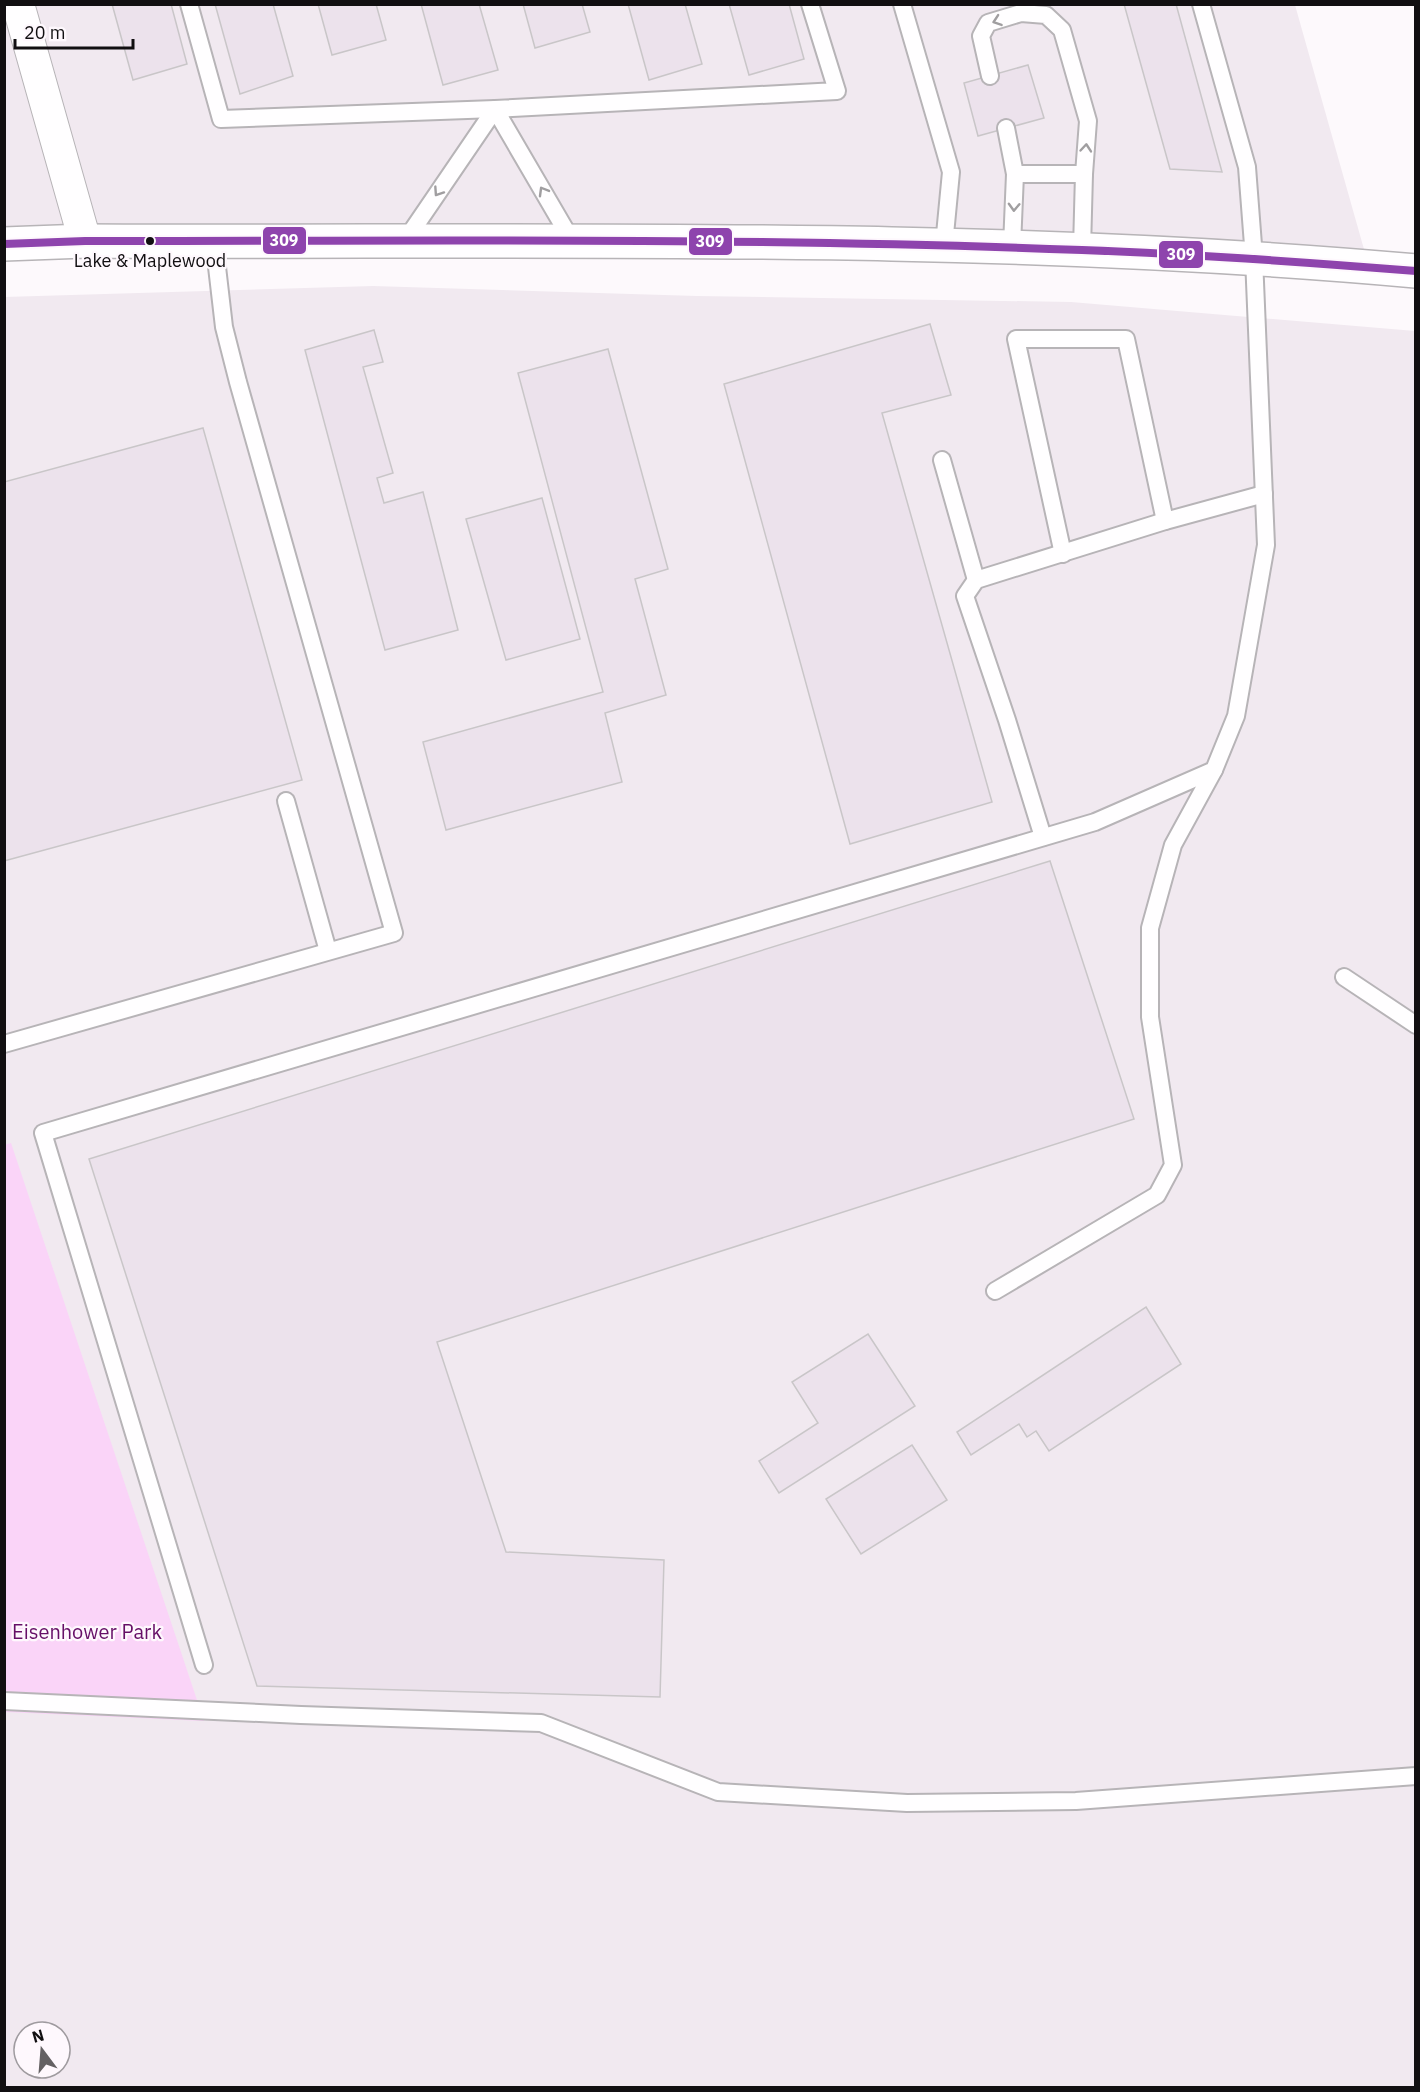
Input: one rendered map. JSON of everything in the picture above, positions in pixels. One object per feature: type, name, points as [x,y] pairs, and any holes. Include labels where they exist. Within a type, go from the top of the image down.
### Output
[{"type":"main road","points":[[4,244],[85,241],[572,241],[1012,246],[1254,258],[1416,271]]},
{"type":"street","points":[[18,4],[85,241]]},
{"type":"lane","points":[[189,4],[221,119],[495,109],[837,92],[810,4]]},
{"type":"lane","points":[[902,4],[951,172],[944,245]]},
{"type":"lane","points":[[995,1291],[1157,1195],[1173,1165],[1150,1017],[1150,928],[1173,844],[1214,770],[1236,716],[1266,545],[1254,258],[1247,166],[1202,4]]},
{"type":"lane","points":[[990,75],[981,36],[988,23],[1021,13],[1046,15],[1062,30],[1088,121],[1082,249]]},
{"type":"lane","points":[[495,109],[572,241]]},
{"type":"lane","points":[[405,241],[495,109]]},
{"type":"lane","points":[[1006,128],[1015,174],[1012,246]]},
{"type":"lane","points":[[1015,174],[1084,174]]},
{"type":"lane","points":[[4,1044],[394,933],[227,338],[214,241]]},
{"type":"lane","points":[[1063,554],[1016,339],[1126,339],[1165,521]]},
{"type":"lane","points":[[942,460],[976,580]]},
{"type":"lane","points":[[1043,837],[1007,720],[965,597],[976,580],[1165,521],[1264,494]]},
{"type":"lane","points":[[204,1665],[44,1133],[1095,822],[1214,770]]},
{"type":"lane","points":[[286,801],[328,951]]},
{"type":"lane","points":[[1344,976],[1416,1025]]},
{"type":"lane","points":[[4,1701],[301,1715],[541,1723],[718,1792],[895,1802],[1076,1801],[1416,1776]]},
{"type":"shaded area","points":[[4,5],[1295,5],[1369,267],[5,244]]},
{"type":"shaded area","points":[[373,286],[697,296],[1071,302],[1415,331],[1415,2087],[5,2087],[4,297]]},
{"type":"green space","name":"Eisenhower Park","points":[[11,1143],[204,1721],[5,1712],[4,1145]]},
{"type":"building","points":[[112,4],[171,4],[187,64],[133,80]]},
{"type":"building","points":[[215,4],[273,4],[293,76],[240,94]]},
{"type":"building","points":[[318,4],[376,4],[386,40],[332,55]]},
{"type":"building","points":[[421,4],[479,4],[498,70],[443,85]]},
{"type":"building","points":[[523,4],[582,4],[590,32],[535,48]]},
{"type":"building","points":[[628,4],[685,4],[702,64],[649,80]]},
{"type":"building","points":[[729,4],[789,4],[804,59],[749,75]]},
{"type":"building","points":[[1124,4],[1176,4],[1222,172],[1170,169]]},
{"type":"building","points":[[1028,65],[1044,118],[978,136],[964,83]]},
{"type":"building","points":[[930,324],[951,395],[882,413],[992,802],[850,844],[724,384]]},
{"type":"building","points":[[374,330],[383,362],[363,367],[393,473],[377,478],[384,503],[423,492],[458,630],[385,650],[305,350]]},
{"type":"building","points":[[608,349],[668,569],[635,579],[666,695],[605,713],[622,782],[446,830],[423,742],[603,692],[518,373]]},
{"type":"building","points":[[203,428],[302,780],[4,861],[4,482]]},
{"type":"building","points":[[542,498],[580,639],[506,660],[466,519]]},
{"type":"building","points":[[1050,861],[1134,1119],[437,1342],[506,1552],[664,1560],[660,1697],[257,1686],[89,1159]]},
{"type":"building","points":[[1146,1307],[1181,1364],[1049,1451],[1036,1431],[1027,1437],[1019,1424],[971,1455],[957,1432]]},
{"type":"building","points":[[868,1334],[915,1406],[779,1493],[759,1461],[818,1423],[792,1382]]},
{"type":"building","points":[[912,1445],[947,1500],[861,1554],[826,1499]]},
{"type":"transit line","name":"309","points":[[4,244],[85,241],[459,240],[833,243],[1124,252],[1416,271]]},
{"type":"place","name":"Lake & Maplewood","points":[[150,241]]}]
